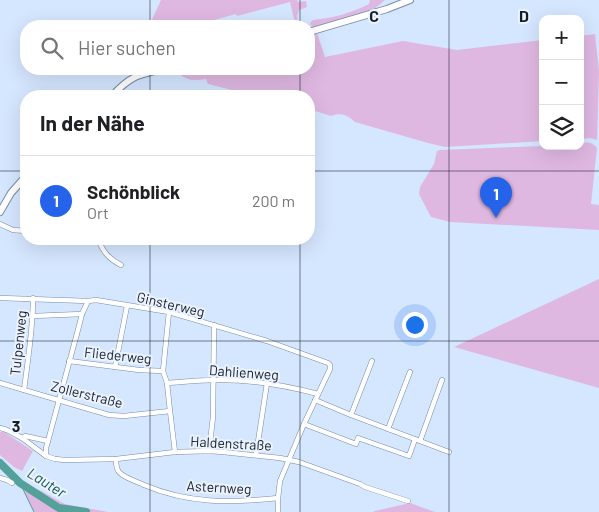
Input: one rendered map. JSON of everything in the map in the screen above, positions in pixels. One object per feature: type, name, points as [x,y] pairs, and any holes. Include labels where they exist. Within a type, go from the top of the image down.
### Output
[{"type":"street","points":[[315,30],[388,9],[410,0]]},
{"type":"street","points":[[118,90],[132,78],[139,75]]},
{"type":"street","points":[[1,210],[11,193],[20,183]]},
{"type":"street","points":[[0,224],[20,231]]},
{"type":"street","points":[[101,245],[105,254],[111,260],[121,265]]},
{"type":"street","name":"Ginsterweg","points":[[0,298],[96,300],[169,312],[267,340],[328,362],[330,369],[318,394]]},
{"type":"street","name":"Tulpenweg","points":[[24,390],[33,316],[33,298]]},
{"type":"street","points":[[46,456],[48,441],[69,361],[82,314],[88,301]]},
{"type":"street","points":[[115,367],[127,306]]},
{"type":"street","points":[[169,312],[163,371],[167,383],[175,452]]},
{"type":"street","points":[[33,316],[82,314]]},
{"type":"street","points":[[209,451],[213,417],[214,325]]},
{"type":"street","points":[[351,415],[372,360]]},
{"type":"street","name":"Fliederweg","points":[[69,361],[139,370],[163,371]]},
{"type":"street","points":[[388,429],[410,372]]},
{"type":"street","name":"Dahlienweg","points":[[167,383],[214,380],[267,383],[318,394]]},
{"type":"street","points":[[304,424],[356,444],[358,438],[409,456],[442,380]]},
{"type":"street","name":"Zollerstraße","points":[[0,383],[110,415],[124,416],[170,412]]},
{"type":"street","points":[[256,455],[267,383]]},
{"type":"street","points":[[278,512],[280,481],[318,394]]},
{"type":"street","points":[[315,400],[450,452]]},
{"type":"street","name":"Haldenstraße","points":[[0,428],[22,438],[46,456],[55,459],[116,459],[175,452],[209,451],[256,455],[299,462],[365,487],[408,500]]},
{"type":"street","name":"Haldenstraße","points":[[22,438],[25,436],[48,441]]},
{"type":"street","name":"Asternweg","points":[[116,459],[119,473],[158,491],[176,496],[225,502],[247,502],[278,498]]},
{"type":"street","points":[[0,478],[12,483]]},
{"type":"shaded area","points":[[161,0],[297,0],[298,2],[306,1],[307,7],[299,10],[298,20],[294,20],[290,2],[214,20],[152,20]]},
{"type":"shaded area","points":[[370,0],[385,0],[372,11],[315,27],[315,20],[313,20],[335,16],[369,4]]},
{"type":"shaded area","points":[[317,33],[325,57],[403,41],[457,50],[539,40],[539,141],[445,147],[355,122],[344,115],[331,116],[315,111],[315,90],[232,90],[208,84],[206,79],[187,79],[180,75],[315,75],[315,34]]},
{"type":"shaded area","points":[[595,34],[599,71],[597,140],[584,139],[584,35]]},
{"type":"shaded area","points":[[584,143],[594,145],[597,148],[591,204],[599,205],[599,230],[450,222],[431,217],[419,194],[420,187],[434,164],[437,151],[539,146],[539,150],[584,150]]},
{"type":"shaded area","points":[[599,279],[599,388],[454,347]]},
{"type":"shaded area","points":[[0,432],[4,432],[33,451],[22,471],[0,455]]},
{"type":"shaded area","points":[[25,488],[39,490],[65,504],[108,512],[34,512],[24,492],[26,491]]},
{"type":"shaded area","points":[[410,503],[435,512],[373,512],[375,511]]},
{"type":"waterway","name":"Lauter","points":[[0,463],[20,483],[59,508],[86,512]]},
{"type":"waterway","points":[[20,483],[34,512]]},
{"type":"place","name":"Schönblick","points":[[496,218]]}]
